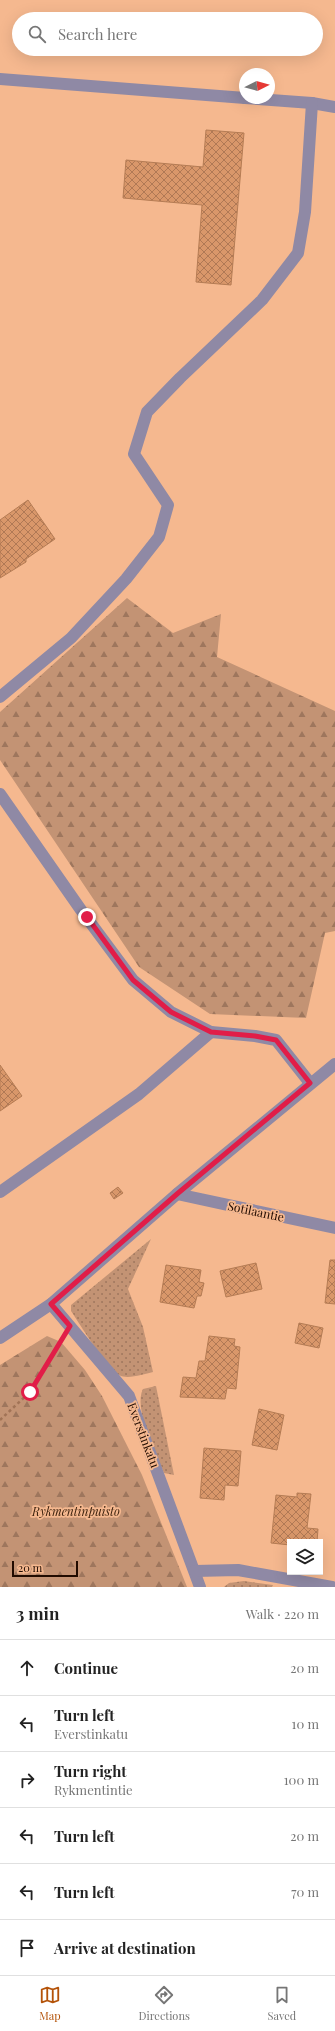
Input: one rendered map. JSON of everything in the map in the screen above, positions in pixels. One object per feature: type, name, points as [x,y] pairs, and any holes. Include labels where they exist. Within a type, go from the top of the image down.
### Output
[{"type":"street","points":[[0,79],[239,98]]},
{"type":"street","points":[[275,100],[312,103],[335,107]]},
{"type":"street","points":[[0,698],[71,638],[126,579],[159,537],[168,505],[134,454],[147,412],[180,378],[262,300],[298,253],[305,212],[312,103]]},
{"type":"street","points":[[0,794],[81,910],[133,980],[171,1012],[211,1032],[255,1036],[276,1040],[310,1083]]},
{"type":"street","points":[[0,1192],[139,1094],[211,1032]]},
{"type":"street","points":[[0,1338],[51,1304],[177,1194],[310,1083],[335,1064]]},
{"type":"street","name":"Sotilaantie","points":[[177,1194],[335,1228]]},
{"type":"street","name":"Everstinkatu","points":[[51,1304],[129,1396],[195,1570],[200,1587]]},
{"type":"street","points":[[195,1570],[238,1570],[332,1587]]},
{"type":"path","points":[[0,1420],[30,1392],[70,1326]]},
{"type":"green space","points":[[127,598],[173,633],[221,614],[217,657],[335,711],[335,931],[325,933],[306,1018],[210,1014],[139,967],[0,760],[0,712]]},
{"type":"green space","points":[[151,1239],[128,1289],[143,1327],[153,1372],[127,1377],[119,1375],[114,1371],[100,1355],[71,1311],[71,1305]]},
{"type":"green space","name":"Rykmentinpuisto","points":[[47,1336],[61,1342],[85,1370],[102,1396],[142,1475],[187,1587],[0,1587],[0,1365]]},
{"type":"green space","points":[[156,1386],[174,1475],[164,1473],[151,1443],[143,1419],[141,1397],[143,1389]]},
{"type":"green space","points":[[244,1581],[273,1585],[272,1587],[224,1587],[229,1583]]},
{"type":"building","points":[[206,130],[244,133],[231,285],[196,282],[202,205],[123,198],[126,160],[203,167]]},
{"type":"building","points":[[28,500],[55,539],[26,559],[26,562],[0,578],[0,520]]},
{"type":"building","points":[[0,1065],[22,1096],[0,1111]]},
{"type":"building","points":[[118,1187],[123,1193],[114,1199],[110,1193]]},
{"type":"building","points":[[330,1260],[335,1260],[335,1304],[325,1303]]},
{"type":"building","points":[[256,1263],[262,1289],[226,1297],[220,1271]]},
{"type":"building","points":[[166,1265],[201,1270],[199,1282],[204,1283],[201,1296],[197,1296],[194,1308],[160,1302]]},
{"type":"building","points":[[299,1323],[323,1328],[319,1348],[295,1343]]},
{"type":"building","points":[[209,1336],[235,1339],[234,1346],[240,1347],[236,1389],[227,1388],[225,1399],[180,1397],[183,1377],[196,1378],[199,1361],[205,1361]]},
{"type":"building","points":[[259,1409],[284,1415],[277,1450],[252,1445]]},
{"type":"building","points":[[204,1448],[241,1451],[238,1486],[225,1485],[224,1500],[200,1498]]},
{"type":"building","points":[[297,1493],[311,1494],[307,1528],[318,1529],[317,1539],[287,1539],[287,1545],[271,1543],[276,1495],[297,1497]]},
{"type":"route","points":[[30,1392],[70,1326],[51,1304],[177,1194],[310,1083],[276,1040],[255,1036],[211,1032],[171,1012],[133,980],[87,917]]}]
